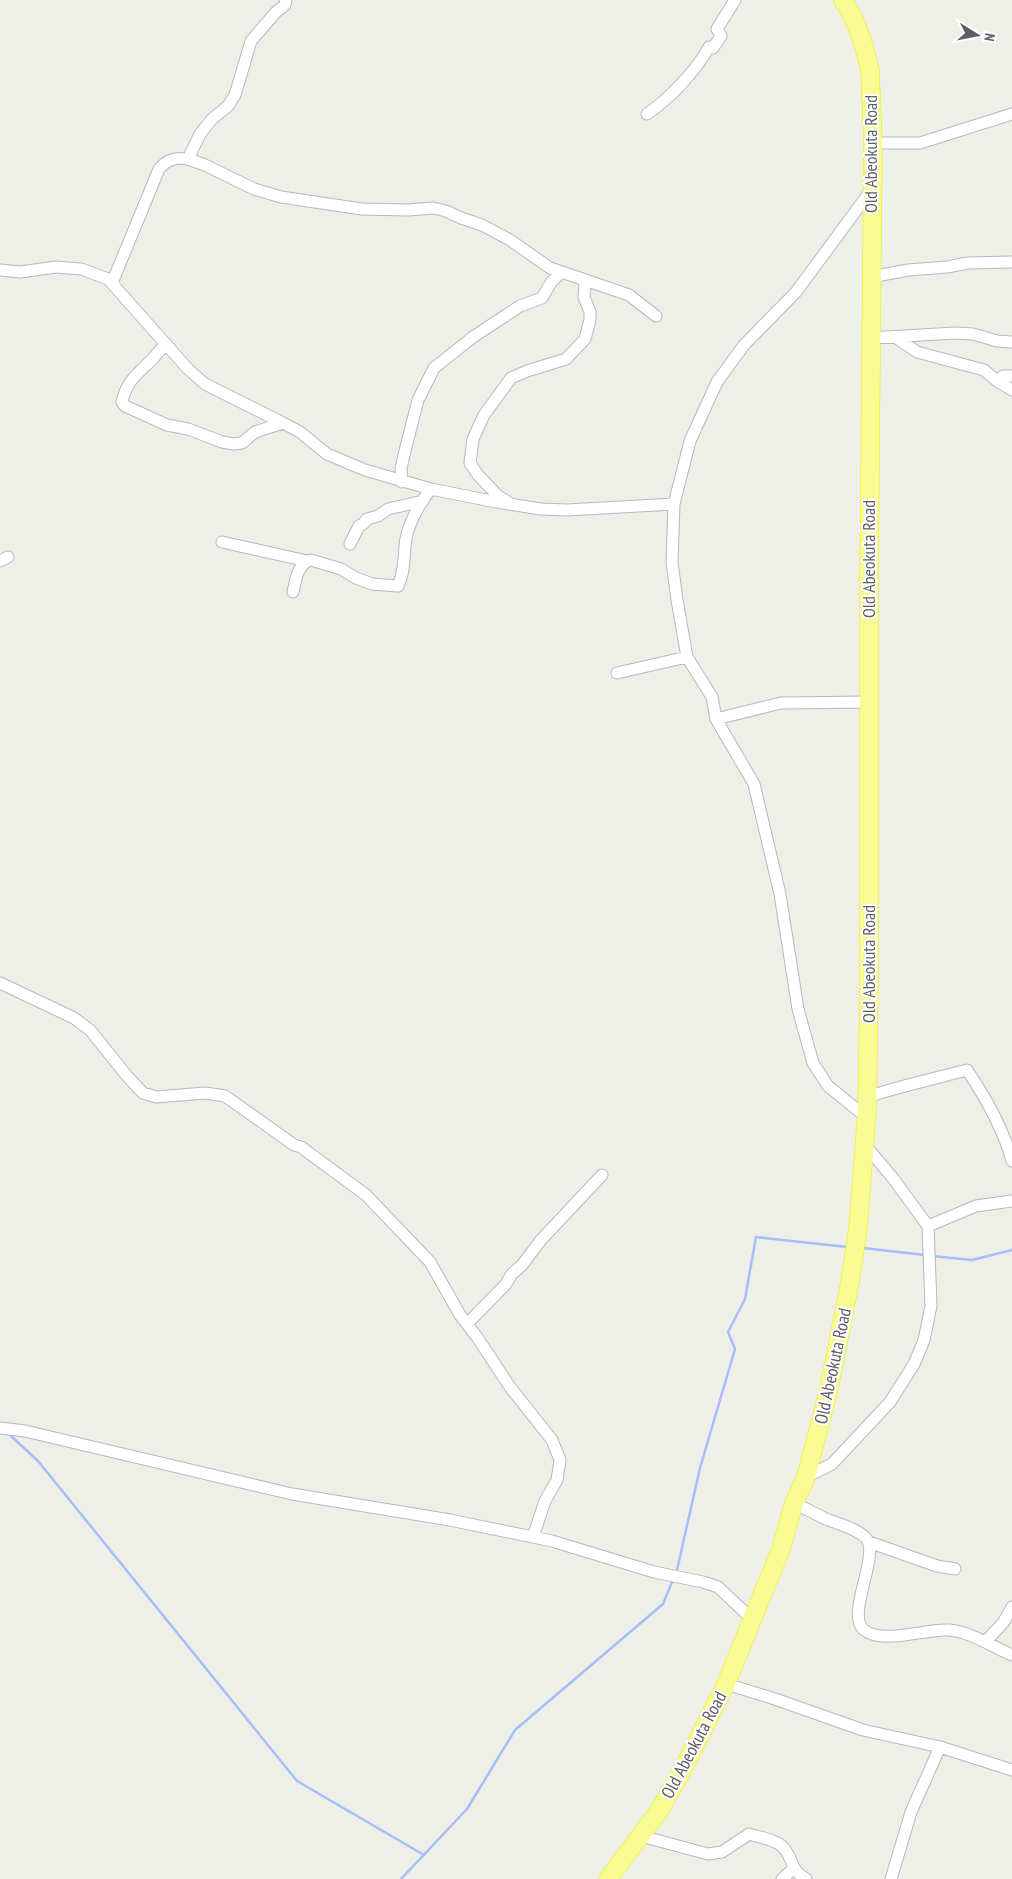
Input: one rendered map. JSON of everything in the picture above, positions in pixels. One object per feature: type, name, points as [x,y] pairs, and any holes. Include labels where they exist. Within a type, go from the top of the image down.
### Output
[{"type":"highway","name":"Old Abeokuta Road","points":[[608,1879],[659,1811],[684,1769],[726,1684],[781,1549],[794,1502],[806,1477],[828,1393],[850,1282],[858,1228],[865,1145],[869,996],[870,338],[873,143],[870,70],[862,40],[853,17],[843,0]]},
{"type":"street","points":[[188,159],[200,134],[212,119],[228,106],[235,95],[251,41],[276,12],[285,5],[286,0]]},
{"type":"street","points":[[647,114],[657,107],[692,71],[709,47],[713,48],[721,36],[717,29],[735,0]]},
{"type":"street","points":[[873,143],[920,143],[1012,114]]},
{"type":"street","points":[[112,283],[159,169],[168,160],[176,158],[188,159],[205,165],[254,189],[281,197],[362,209],[402,210],[433,208],[446,211],[482,225],[522,248],[550,268],[585,282],[629,295],[656,316]]},
{"type":"street","points":[[866,1117],[828,1086],[813,1063],[798,1009],[780,894],[754,784],[716,719],[712,697],[687,657],[686,641],[677,600],[672,562],[674,504],[690,441],[717,382],[744,345],[796,292],[872,189]]},
{"type":"street","points":[[871,277],[908,270],[947,267],[968,263],[1012,262]]},
{"type":"street","points":[[0,270],[20,272],[56,267],[81,269],[108,279],[188,369],[205,384],[283,422],[300,432],[327,454],[365,470],[431,489],[541,509],[567,510],[674,504]]},
{"type":"street","points":[[402,482],[401,468],[418,400],[434,368],[473,337],[520,306],[542,298],[552,281],[561,273]]},
{"type":"street","points":[[514,505],[498,496],[478,475],[470,463],[473,439],[484,415],[511,378],[566,359],[585,339],[590,312],[584,297],[585,282]]},
{"type":"street","points":[[870,338],[954,333],[973,334],[997,342],[1012,342]]},
{"type":"street","points":[[896,337],[917,352],[984,370],[1012,390]]},
{"type":"street","points":[[165,343],[131,379],[123,397],[122,402],[125,406],[167,425],[188,429],[222,442],[234,444],[242,443],[255,432],[283,422]]},
{"type":"street","points":[[997,381],[1003,376],[1012,376]]},
{"type":"street","points":[[222,542],[307,561],[320,562],[341,569],[356,578],[372,584],[398,586],[403,569],[406,536],[412,520],[431,489]]},
{"type":"street","points":[[350,544],[359,526],[367,519],[378,516],[388,509],[423,501]]},
{"type":"street","points":[[293,592],[299,568],[307,561]]},
{"type":"street","points":[[617,673],[687,657]]},
{"type":"street","points":[[716,719],[781,703],[869,702]]},
{"type":"street","points":[[0,983],[74,1018],[90,1030],[143,1093],[156,1097],[205,1093],[225,1096],[294,1145],[301,1147],[366,1195],[430,1262],[460,1315],[510,1387],[552,1440],[560,1460],[557,1480],[545,1501],[536,1523],[533,1537]]},
{"type":"street","points":[[867,1097],[897,1087],[916,1084],[967,1070],[985,1096],[1012,1161]]},
{"type":"street","points":[[806,1477],[832,1464],[890,1402],[914,1364],[924,1340],[931,1306],[928,1226],[892,1177],[865,1145]]},
{"type":"street","points":[[467,1324],[506,1284],[511,1275],[522,1265],[541,1240],[602,1175]]},
{"type":"street","points":[[928,1226],[976,1206],[1012,1202]]},
{"type":"street","points":[[0,1428],[25,1431],[292,1494],[424,1515],[552,1540],[654,1572],[718,1587],[753,1620]]},
{"type":"street","points":[[794,1502],[852,1529],[865,1537],[869,1542],[937,1566],[955,1569]]},
{"type":"street","points":[[869,1542],[870,1552],[859,1605],[860,1623],[863,1628],[871,1633],[884,1636],[912,1635],[947,1630],[961,1632],[1012,1655]]},
{"type":"street","points":[[986,1642],[1003,1623],[1012,1607]]},
{"type":"street","points":[[726,1684],[863,1730],[940,1747],[1012,1770]]},
{"type":"street","points":[[891,1879],[910,1812],[940,1747]]},
{"type":"street","points":[[641,1836],[708,1854],[722,1852],[749,1834],[780,1843],[789,1852],[794,1868],[806,1879]]},
{"type":"street","points":[[782,1879],[794,1868]]},
{"type":"waterway","points":[[677,1570],[700,1468],[735,1349],[728,1332],[745,1299],[756,1237],[847,1247]]},
{"type":"waterway","points":[[863,1248],[925,1255]]},
{"type":"waterway","points":[[932,1256],[972,1260],[1012,1250]]},
{"type":"waterway","points":[[10,1435],[38,1461],[297,1781],[424,1855]]},
{"type":"waterway","points":[[401,1879],[467,1809],[515,1730],[663,1604],[672,1582]]}]
